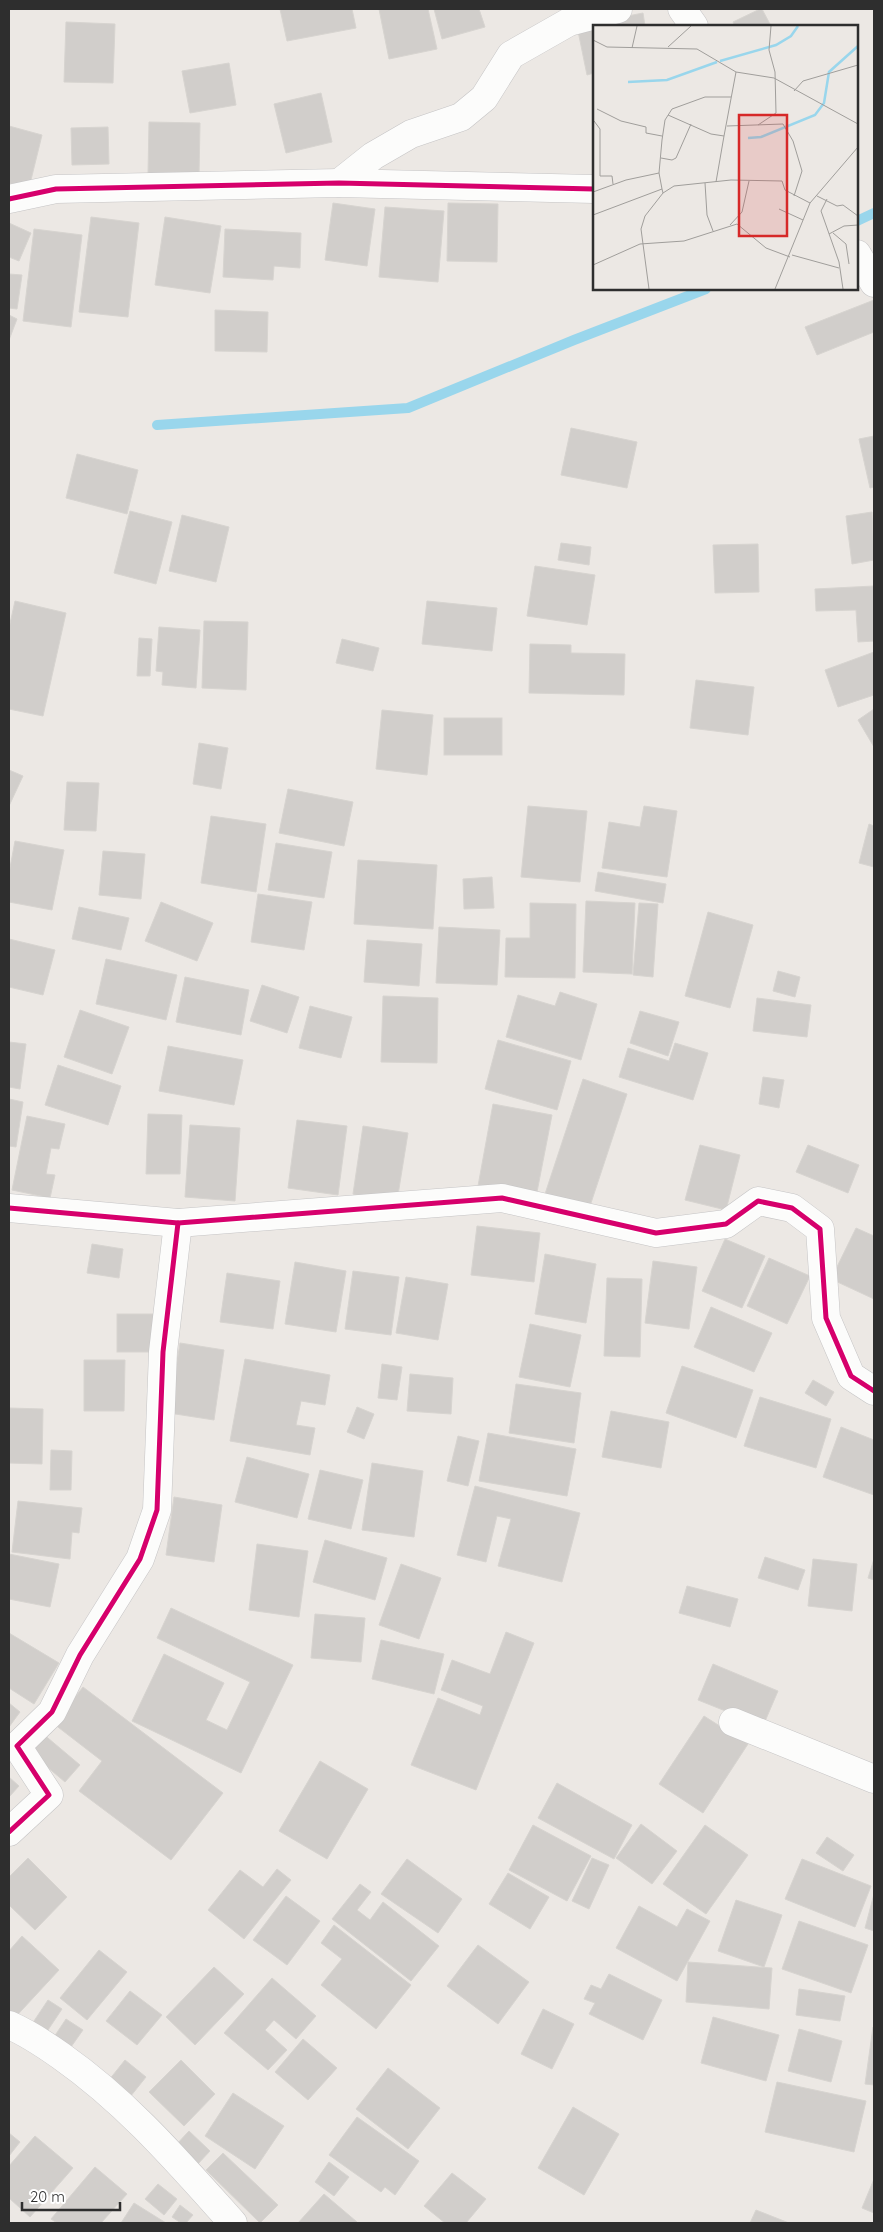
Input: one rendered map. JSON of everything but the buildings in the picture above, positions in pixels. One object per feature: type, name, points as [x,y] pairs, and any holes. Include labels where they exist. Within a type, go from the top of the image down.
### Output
[{"type":"street","points":[[339,183],[373,156],[411,134],[461,117],[484,98],[511,55],[570,22],[618,9]]},
{"type":"street","points":[[682,9],[693,25]]},
{"type":"street","points":[[9,199],[56,189],[339,183],[593,189]]},
{"type":"street","points":[[858,256],[874,283]]},
{"type":"street","points":[[9,1208],[178,1223],[502,1198],[656,1233],[726,1224],[758,1201],[792,1208],[820,1229],[826,1318],[850,1376],[874,1392]]},
{"type":"street","points":[[9,1832],[49,1795],[17,1746],[52,1712],[80,1655],[140,1559],[157,1510],[163,1352],[178,1223]]},
{"type":"street","points":[[733,1722],[874,1779]]},
{"type":"street","points":[[9,2025],[27,2032],[80,2069],[143,2124],[233,2223]]},
{"type":"waterway","points":[[858,221],[874,213]]},
{"type":"waterway","points":[[157,425],[408,408],[574,340],[703,290]]},
{"type":"cycle path","points":[[9,199],[56,189],[339,183],[593,189]]},
{"type":"cycle path","points":[[9,1208],[178,1223],[502,1198],[656,1233],[726,1224],[758,1201],[792,1208],[820,1229],[826,1318],[851,1376],[874,1391]]},
{"type":"cycle path","points":[[9,1832],[49,1795],[17,1746],[52,1712],[80,1655],[140,1559],[157,1510],[163,1352],[178,1223]]}]
